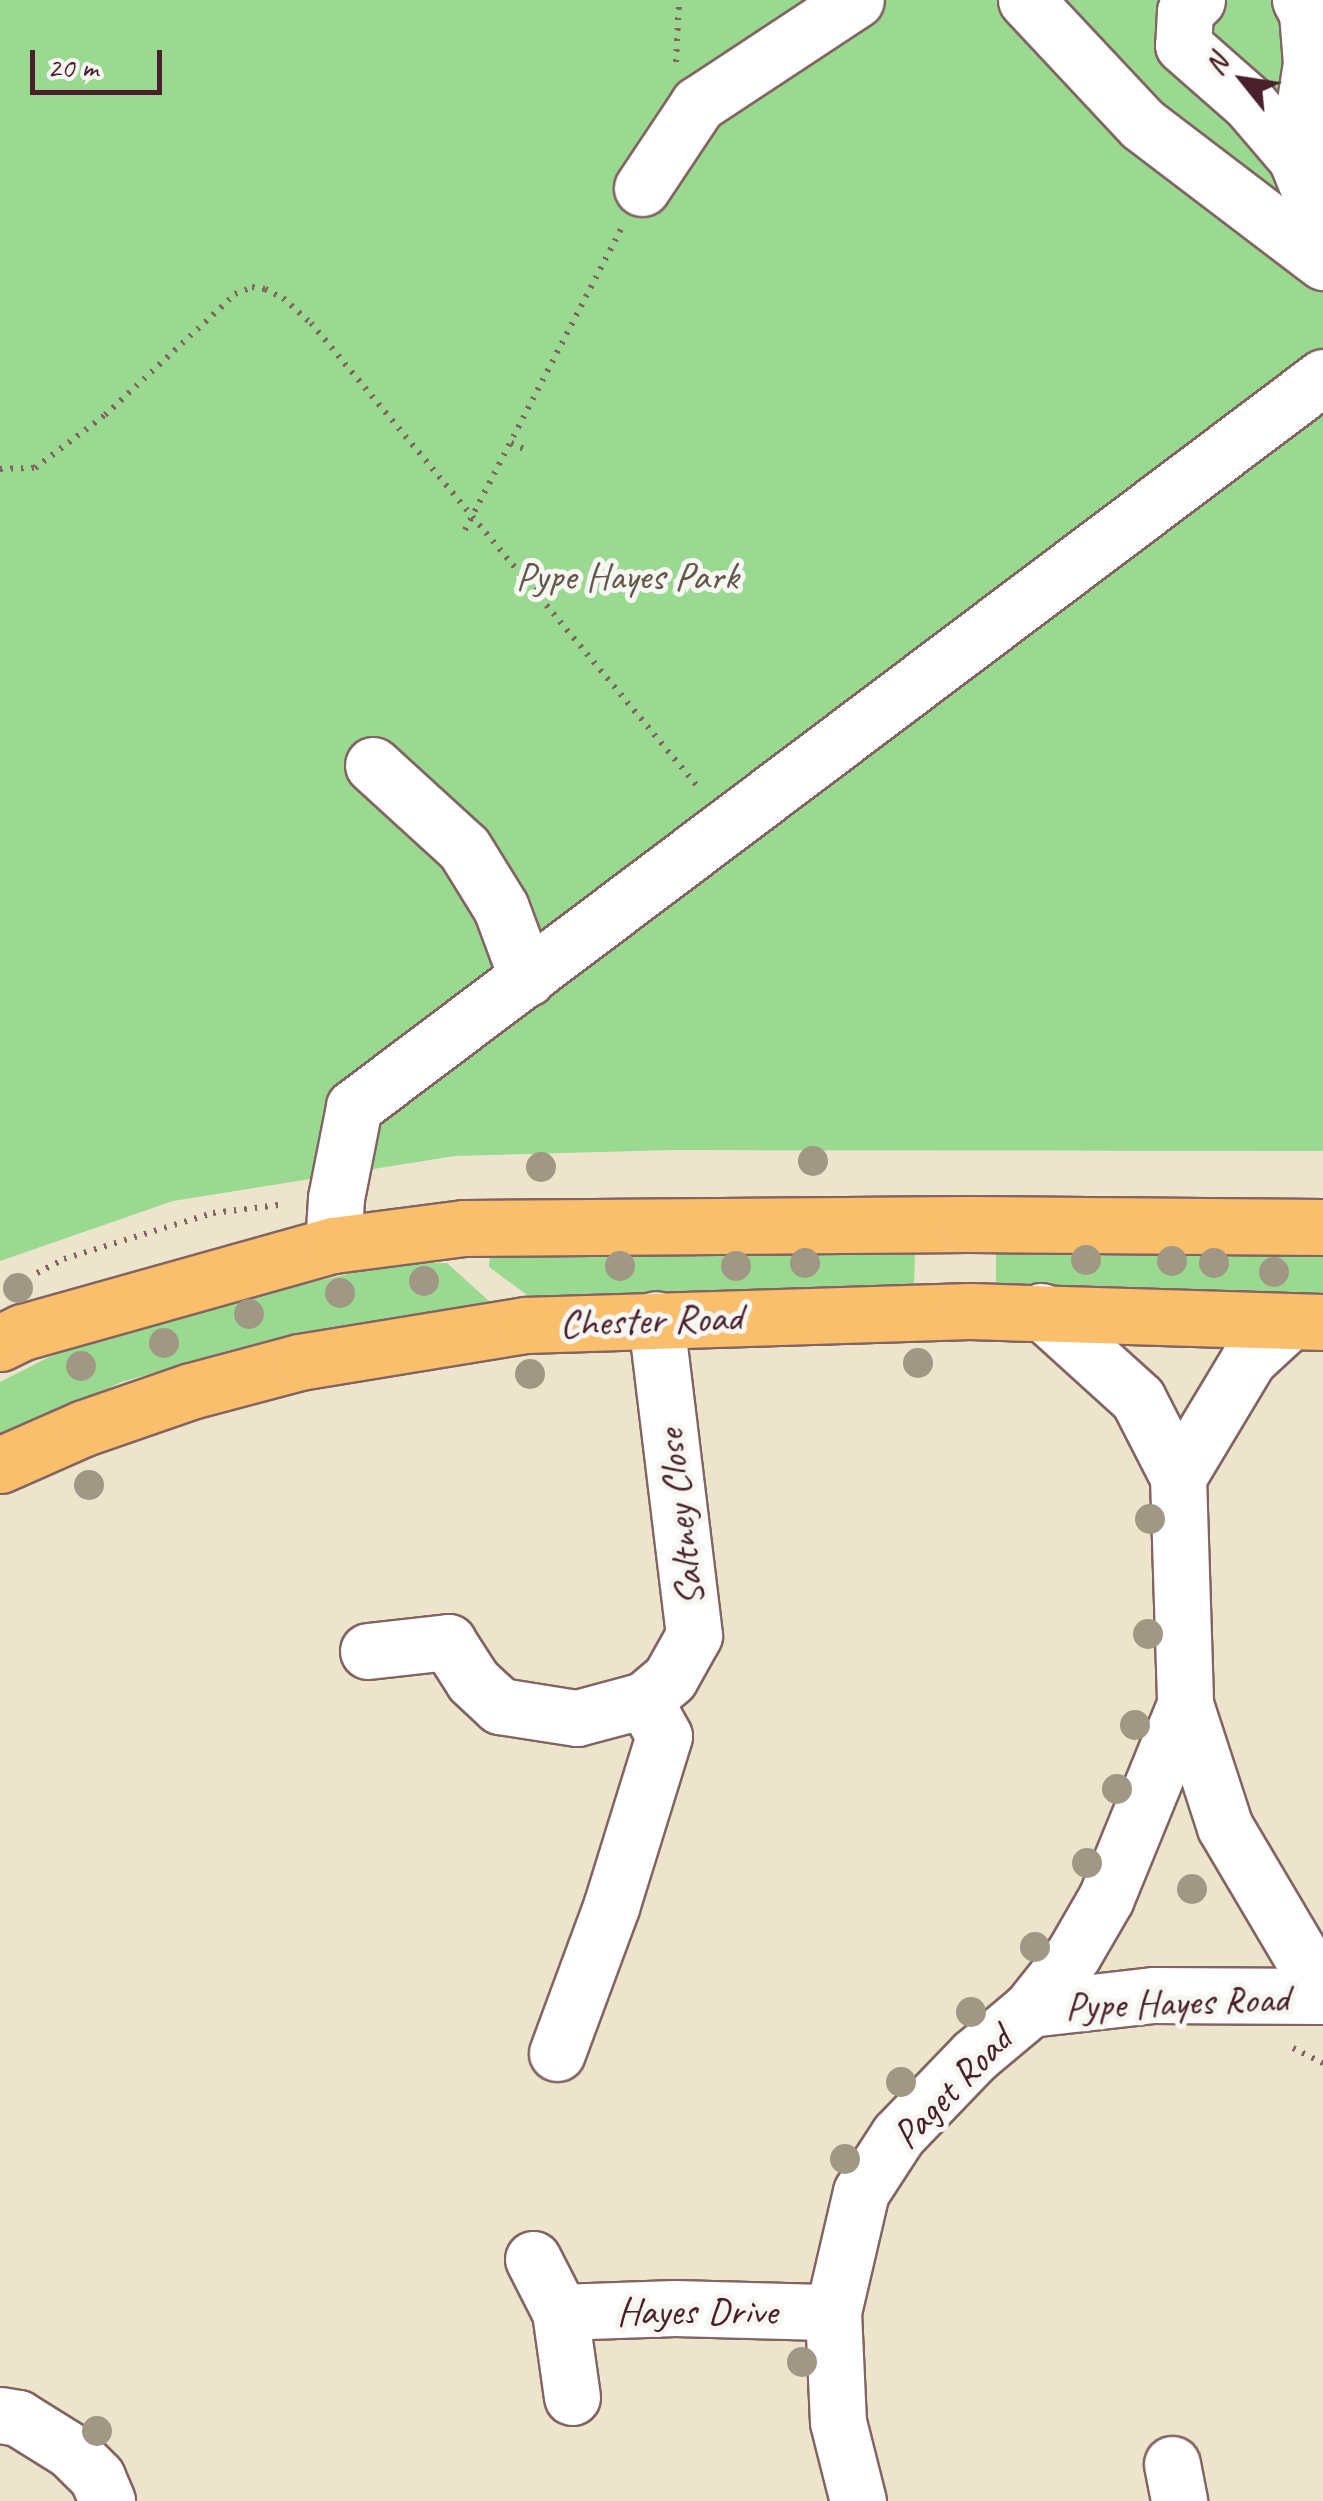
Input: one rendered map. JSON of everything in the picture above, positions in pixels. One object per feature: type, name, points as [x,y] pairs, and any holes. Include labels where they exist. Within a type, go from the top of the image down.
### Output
[{"type":"highway","points":[[0,1343],[335,1222],[464,1228],[970,1224],[1323,1227]]},
{"type":"highway","points":[[970,1224],[970,1311]]},
{"type":"highway","name":"Chester Road","points":[[0,1466],[155,1403],[300,1362],[524,1324],[970,1311],[1305,1322]]},
{"type":"street","points":[[642,188],[698,104],[856,0]]},
{"type":"street","points":[[1026,0],[1142,124],[1323,262]]},
{"type":"street","points":[[1197,0],[1185,11],[1183,45],[1249,103],[1296,158],[1323,225]]},
{"type":"street","points":[[1296,158],[1311,63],[1308,13],[1300,0]]},
{"type":"street","points":[[335,1222],[354,1108],[1323,378]]},
{"type":"street","points":[[372,765],[464,848],[501,908],[527,978]]},
{"type":"street","name":"Pype Hayes Road","points":[[1040,1312],[1138,1398],[1178,1477],[1184,1704],[1224,1828],[1323,1994]]},
{"type":"street","name":"Saltney Close","points":[[644,1700],[670,1678],[694,1635],[656,1319]]},
{"type":"street","points":[[1178,1477],[1249,1359],[1305,1322]]},
{"type":"street","points":[[368,1651],[448,1642],[473,1681],[500,1706],[577,1718],[644,1700],[664,1736],[611,1907],[557,2053]]},
{"type":"street","name":"Paget Road","points":[[858,2501],[838,2422],[833,2312],[861,2192],[898,2135],[974,2056],[1030,2009],[1073,1955],[1106,1898],[1184,1704]]},
{"type":"street","name":"Pype Hayes Road","points":[[1030,2009],[1153,1995],[1323,1994]]},
{"type":"street","name":"Hayes Drive","points":[[533,2258],[560,2312],[572,2396]]},
{"type":"street","name":"Hayes Drive","points":[[560,2312],[676,2308],[833,2312]]},
{"type":"street","points":[[0,2414],[18,2418],[71,2450],[97,2477],[107,2501]]},
{"type":"path","points":[[674,80],[680,0]]},
{"type":"path","points":[[466,530],[642,188]]},
{"type":"path","points":[[0,470],[35,468],[105,416],[235,294],[252,287],[283,298],[311,322],[731,826]]},
{"type":"path","points":[[511,442],[528,451]]},
{"type":"path","points":[[32,1275],[64,1259],[212,1213],[335,1222]]},
{"type":"path","points":[[1284,2045],[1323,2062]]},
{"type":"green space","name":"Pype Hayes Park","points":[[0,0],[1323,0],[1323,1151],[674,1150],[455,1156],[173,1201],[0,1261]]},
{"type":"green space","points":[[819,1245],[915,1253],[914,1284],[534,1300],[489,1267],[490,1252]]},
{"type":"green space","points":[[1323,1247],[1323,1296],[996,1292],[996,1249]]},
{"type":"green space","points":[[397,1263],[447,1263],[490,1302],[230,1350],[122,1382],[0,1437],[0,1382],[49,1357],[171,1314]]}]
